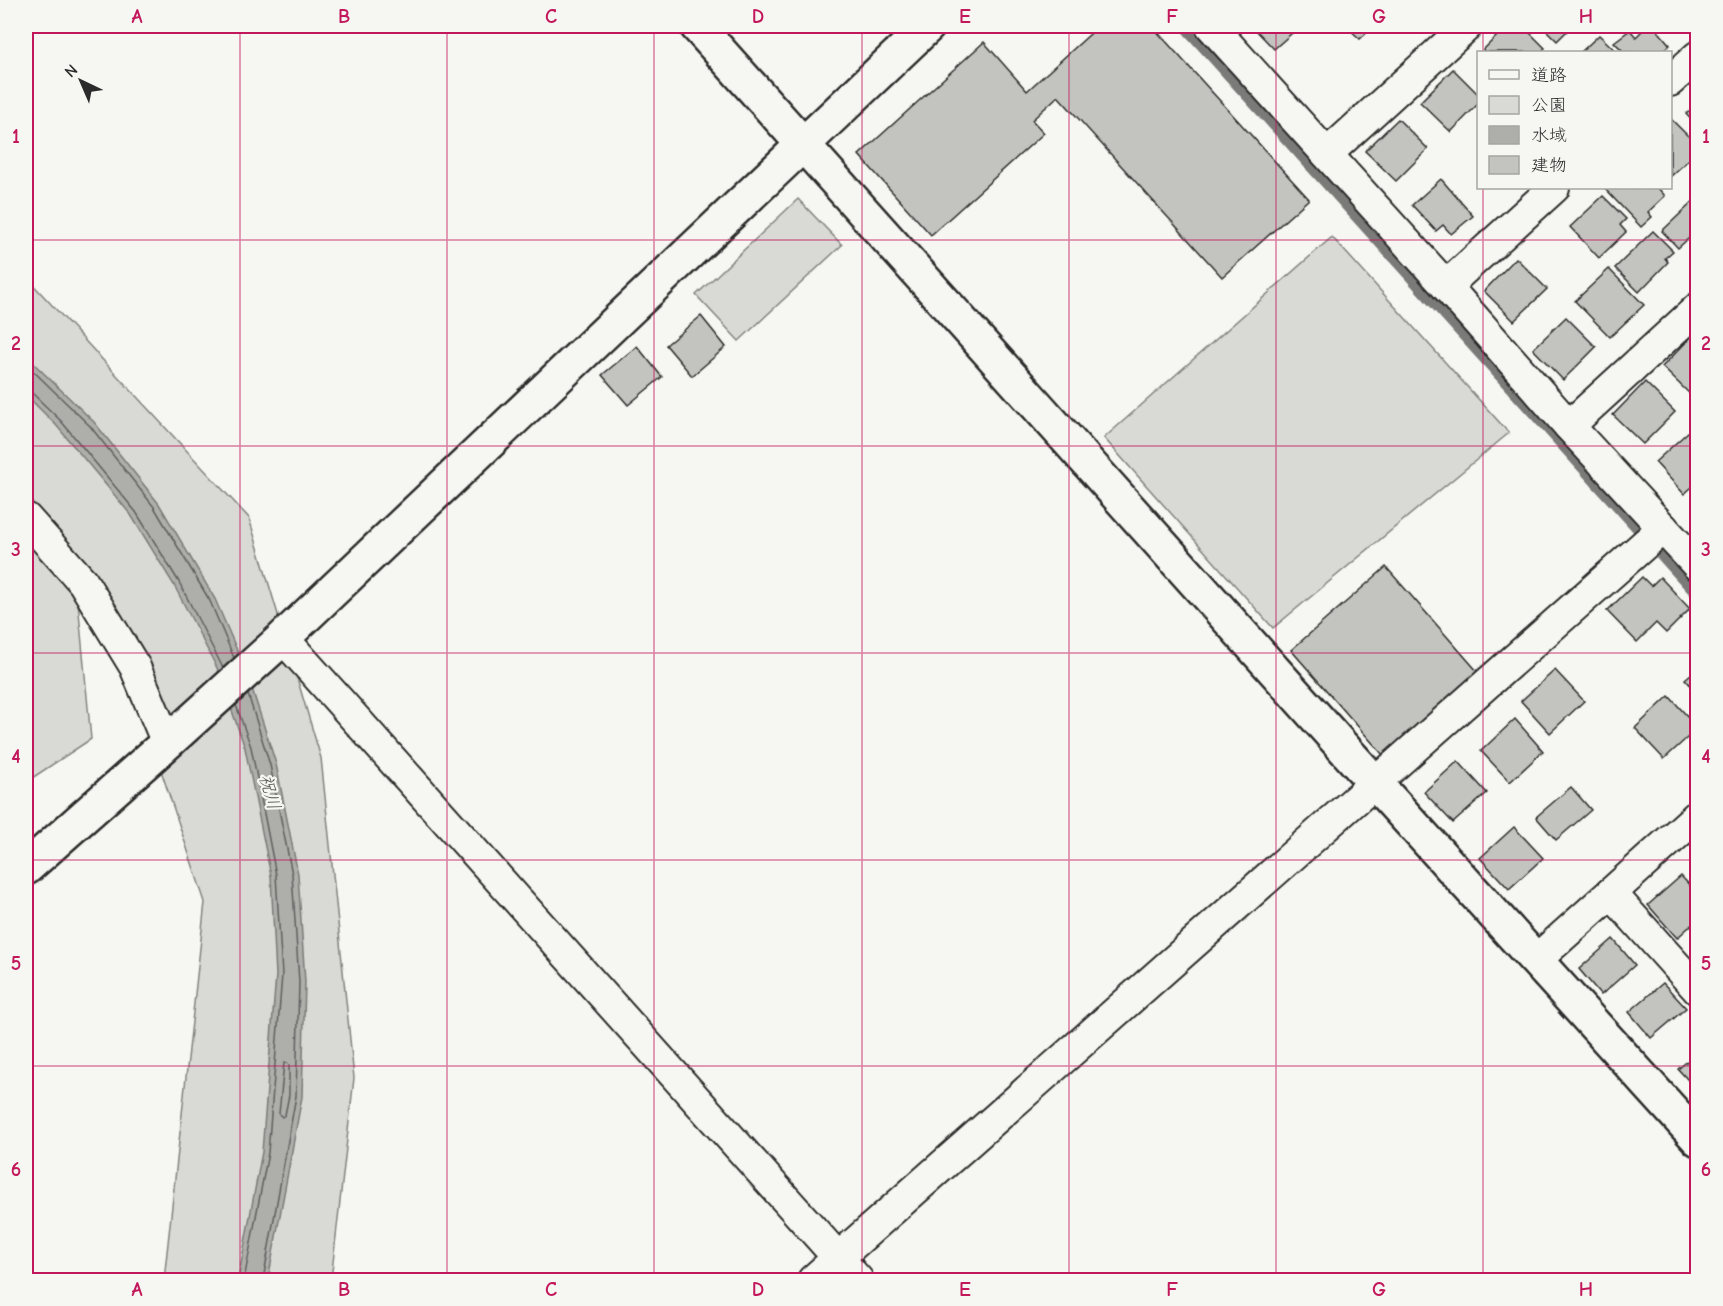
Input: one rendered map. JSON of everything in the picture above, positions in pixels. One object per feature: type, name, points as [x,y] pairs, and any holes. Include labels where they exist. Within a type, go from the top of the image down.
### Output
[{"type":"street","points":[[697,26],[1375,783],[1698,1139]]},
{"type":"street","points":[[26,868],[283,638],[928,26]]},
{"type":"street","points":[[1211,26],[1446,285],[1569,426],[1698,566]]},
{"type":"street","points":[[1327,154],[1467,26]]},
{"type":"street","points":[[1672,80],[1698,56]]},
{"type":"street","points":[[1446,285],[1553,189]]},
{"type":"street","points":[[1569,426],[1698,308]]},
{"type":"street","points":[[26,518],[83,582],[135,667],[167,743]]},
{"type":"street","points":[[813,1281],[1663,528]]},
{"type":"street","points":[[283,638],[858,1281]]},
{"type":"street","points":[[1536,960],[1698,815]]},
{"type":"street","points":[[1611,893],[1698,990]]},
{"type":"green space","points":[[798,199],[842,245],[739,341],[696,295]]},
{"type":"green space","points":[[1332,237],[1509,433],[1273,628],[1104,438]]},
{"type":"green space","points":[[26,277],[249,518],[321,758],[354,1078],[331,1280],[164,1280],[205,902],[116,636],[77,591],[91,739],[26,782],[26,543],[72,585],[26,527]]},
{"type":"water","name":"祝川","points":[[26,356],[94,422],[159,504],[215,599],[248,676],[276,764],[298,874],[305,982],[302,1097],[268,1280],[238,1280],[262,1152],[276,975],[271,876],[245,748],[217,668],[174,585],[131,515],[56,425],[26,395]]},
{"type":"building","points":[[1099,26],[1152,26],[1309,199],[1222,277],[1058,96],[1032,120],[1044,133],[931,235],[859,155],[984,42],[1027,91]]},
{"type":"building","points":[[1252,26],[1300,26],[1274,49]]},
{"type":"building","points":[[1346,26],[1374,26],[1360,39]]},
{"type":"building","points":[[1507,26],[1523,26],[1545,48],[1542,51],[1483,50]]},
{"type":"building","points":[[1542,26],[1572,26],[1557,41]]},
{"type":"building","points":[[1647,26],[1654,26],[1670,45],[1663,51],[1623,51],[1614,42],[1630,30],[1636,37]]},
{"type":"building","points":[[1599,35],[1616,51],[1582,51]]},
{"type":"building","points":[[1453,69],[1477,93],[1477,105],[1451,132],[1420,102]]},
{"type":"building","points":[[1698,103],[1698,127],[1686,114]]},
{"type":"building","points":[[1398,119],[1428,149],[1396,181],[1365,151]]},
{"type":"building","points":[[1672,120],[1698,146],[1698,151],[1672,175]]},
{"type":"building","points":[[1441,179],[1473,216],[1451,234],[1443,225],[1436,231],[1412,205]]},
{"type":"building","points":[[1605,189],[1659,189],[1665,196],[1648,212],[1652,217],[1641,227]]},
{"type":"building","points":[[1603,196],[1626,219],[1620,225],[1626,232],[1599,258],[1570,227]]},
{"type":"building","points":[[1698,197],[1698,230],[1678,248],[1662,231]]},
{"type":"building","points":[[1653,231],[1673,251],[1665,258],[1668,262],[1639,292],[1615,268]]},
{"type":"building","points":[[1516,258],[1547,289],[1514,321],[1484,291]]},
{"type":"building","points":[[1609,269],[1644,305],[1610,337],[1575,301]]},
{"type":"building","points":[[701,316],[726,347],[692,376],[666,345]]},
{"type":"building","points":[[1566,317],[1596,347],[1563,380],[1533,349]]},
{"type":"building","points":[[1694,334],[1698,337],[1698,392],[1693,397],[1662,367]]},
{"type":"building","points":[[637,346],[662,377],[628,405],[602,375]]},
{"type":"building","points":[[1645,382],[1675,412],[1643,444],[1613,415]]},
{"type":"building","points":[[1689,431],[1698,441],[1698,482],[1684,494],[1655,462]]},
{"type":"building","points":[[1386,567],[1478,672],[1383,755],[1291,650]]},
{"type":"building","points":[[1642,577],[1651,586],[1660,577],[1690,609],[1666,633],[1656,623],[1637,642],[1607,611]]},
{"type":"building","points":[[1698,668],[1698,693],[1685,679]]},
{"type":"building","points":[[1555,670],[1584,701],[1550,733],[1521,701]]},
{"type":"building","points":[[1669,696],[1698,728],[1664,759],[1635,728]]},
{"type":"building","points":[[1515,719],[1543,751],[1510,782],[1481,751]]},
{"type":"building","points":[[1458,761],[1487,793],[1453,823],[1424,792]]},
{"type":"building","points":[[1571,787],[1591,810],[1556,840],[1536,817]]},
{"type":"building","points":[[1514,827],[1543,858],[1509,889],[1480,858]]},
{"type":"building","points":[[1681,876],[1698,894],[1698,919],[1677,938],[1648,905]]},
{"type":"building","points":[[1613,939],[1635,965],[1601,995],[1579,969]]},
{"type":"building","points":[[1663,983],[1686,1008],[1651,1038],[1629,1012]]},
{"type":"building","points":[[1698,1052],[1698,1091],[1678,1069]]},
{"type":"waterway","points":[[1183,26],[1698,597]]}]
